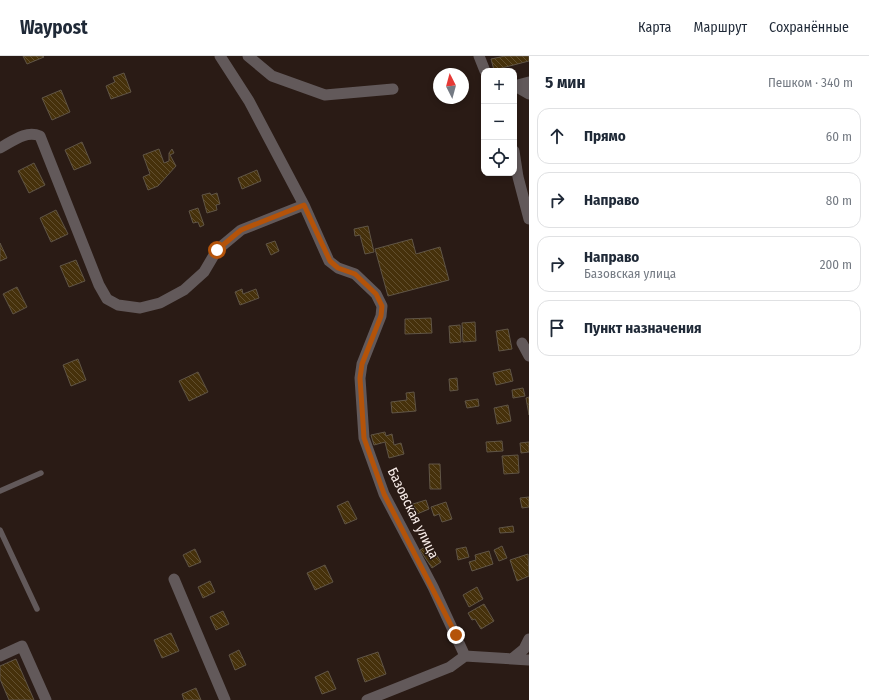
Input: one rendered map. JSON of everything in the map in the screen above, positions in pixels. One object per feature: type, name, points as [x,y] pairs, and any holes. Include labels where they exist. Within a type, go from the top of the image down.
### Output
[{"type":"street","points":[[0,148],[28,133],[34,133],[40,136],[99,285],[107,299],[118,305],[140,308],[160,303],[184,290],[204,272],[217,250],[241,230],[304,205],[249,101],[220,56]]},
{"type":"street","points":[[248,56],[272,76],[325,95],[393,89]]},
{"type":"street","points":[[479,56],[484,68]]},
{"type":"street","points":[[517,85],[529,82]]},
{"type":"street","points":[[517,88],[529,94]]},
{"type":"street","points":[[517,170],[529,219]]},
{"type":"street","name":"Базовская улица","points":[[304,205],[330,261],[338,268],[355,274],[376,294],[382,306],[381,316],[362,364],[360,378],[364,438],[384,494],[433,587],[465,656]]},
{"type":"street","points":[[522,342],[529,356]]},
{"type":"street","points":[[174,579],[225,700]]},
{"type":"street","points":[[512,658],[524,649],[529,639]]},
{"type":"street","points":[[0,656],[22,646],[46,700]]},
{"type":"street","points":[[367,700],[450,667],[465,656],[529,660]]},
{"type":"lane","points":[[0,491],[41,473]]},
{"type":"lane","points":[[0,530],[37,608]]},
{"type":"building","points":[[23,56],[43,56],[44,57],[27,64]]},
{"type":"building","points":[[505,56],[529,56],[529,61],[502,68],[493,68],[491,59]]},
{"type":"building","points":[[124,73],[131,92],[111,99],[106,86],[115,82],[113,77]]},
{"type":"building","points":[[61,90],[70,112],[52,120],[42,98]]},
{"type":"building","points":[[82,142],[91,163],[74,170],[65,150]]},
{"type":"building","points":[[159,149],[164,163],[169,161],[169,153],[172,149],[174,153],[170,155],[176,166],[158,186],[148,190],[143,177],[150,174],[143,155]]},
{"type":"building","points":[[34,163],[45,185],[29,193],[18,171]]},
{"type":"building","points":[[257,170],[261,181],[242,189],[238,178]]},
{"type":"building","points":[[210,193],[211,195],[217,193],[220,204],[216,205],[217,210],[207,213],[202,195]]},
{"type":"building","points":[[198,208],[204,225],[200,227],[198,222],[193,223],[189,211]]},
{"type":"building","points":[[56,210],[68,234],[51,242],[40,218]]},
{"type":"building","points":[[368,226],[374,252],[365,254],[360,235],[355,236],[354,229]]},
{"type":"building","points":[[412,239],[416,254],[440,247],[449,280],[388,296],[375,249]]},
{"type":"building","points":[[275,241],[279,251],[271,255],[266,244]]},
{"type":"building","points":[[0,243],[7,258],[0,261]]},
{"type":"building","points":[[76,260],[85,281],[69,287],[60,266]]},
{"type":"building","points":[[17,287],[27,307],[13,314],[3,294]]},
{"type":"building","points":[[242,289],[243,294],[256,289],[259,298],[240,305],[235,292]]},
{"type":"building","points":[[431,318],[432,333],[405,334],[405,319]]},
{"type":"building","points":[[475,322],[476,341],[463,342],[462,323]]},
{"type":"building","points":[[460,325],[461,342],[450,343],[449,326]]},
{"type":"building","points":[[508,329],[512,349],[499,351],[496,331]]},
{"type":"building","points":[[78,359],[86,380],[71,386],[63,365]]},
{"type":"building","points":[[510,369],[513,381],[496,385],[493,373]]},
{"type":"building","points":[[198,372],[208,392],[189,401],[179,381]]},
{"type":"building","points":[[457,378],[458,390],[450,391],[449,379]]},
{"type":"building","points":[[523,388],[525,396],[513,398],[512,390]]},
{"type":"building","points":[[414,392],[416,411],[392,413],[391,402],[407,400],[406,393]]},
{"type":"building","points":[[529,397],[529,415],[526,398]]},
{"type":"building","points":[[478,399],[479,406],[467,408],[465,401]]},
{"type":"building","points":[[508,405],[511,421],[497,424],[494,408]]},
{"type":"building","points":[[385,432],[386,436],[392,434],[394,445],[401,443],[404,454],[389,458],[385,442],[374,445],[371,435]]},
{"type":"building","points":[[502,441],[503,451],[487,452],[486,442]]},
{"type":"building","points":[[529,442],[529,452],[521,453],[520,443]]},
{"type":"building","points":[[518,455],[519,473],[504,474],[502,456]]},
{"type":"building","points":[[429,464],[440,464],[441,489],[430,489]]},
{"type":"building","points":[[529,497],[529,507],[522,508],[520,498]]},
{"type":"building","points":[[426,500],[429,509],[417,514],[413,504]]},
{"type":"building","points":[[348,501],[357,519],[345,524],[337,506]]},
{"type":"building","points":[[446,502],[452,519],[442,522],[439,514],[434,516],[431,507]]},
{"type":"building","points":[[513,526],[514,532],[500,533],[499,528]]},
{"type":"building","points":[[430,544],[441,562],[432,568],[420,550]]},
{"type":"building","points":[[502,546],[507,558],[499,561],[494,550]]},
{"type":"building","points":[[466,547],[469,557],[458,560],[456,549]]},
{"type":"building","points":[[195,549],[201,562],[189,567],[183,555]]},
{"type":"building","points":[[489,551],[493,564],[472,571],[469,562],[476,560],[475,555]]},
{"type":"building","points":[[528,554],[529,576],[517,581],[510,560]]},
{"type":"building","points":[[325,565],[333,582],[315,590],[307,573]]},
{"type":"building","points":[[210,581],[215,592],[203,598],[198,587]]},
{"type":"building","points":[[477,587],[483,599],[469,607],[463,595]]},
{"type":"building","points":[[484,604],[494,621],[481,629],[475,619],[472,620],[468,613]]},
{"type":"building","points":[[223,611],[229,624],[216,630],[210,617]]},
{"type":"building","points":[[171,633],[179,651],[162,658],[154,640]]},
{"type":"building","points":[[239,650],[246,665],[235,670],[229,655]]},
{"type":"building","points":[[378,652],[386,674],[365,682],[357,659]]},
{"type":"building","points":[[16,659],[34,700],[9,700],[0,679],[0,666]]},
{"type":"building","points":[[328,671],[336,689],[322,694],[315,677]]},
{"type":"building","points":[[196,688],[201,700],[184,700],[182,694]]},
{"type":"route","points":[[217,250],[241,230],[304,205],[330,261],[338,268],[355,274],[376,294],[382,306],[381,316],[362,364],[360,378],[364,438],[384,494],[433,587],[456,635]]}]
